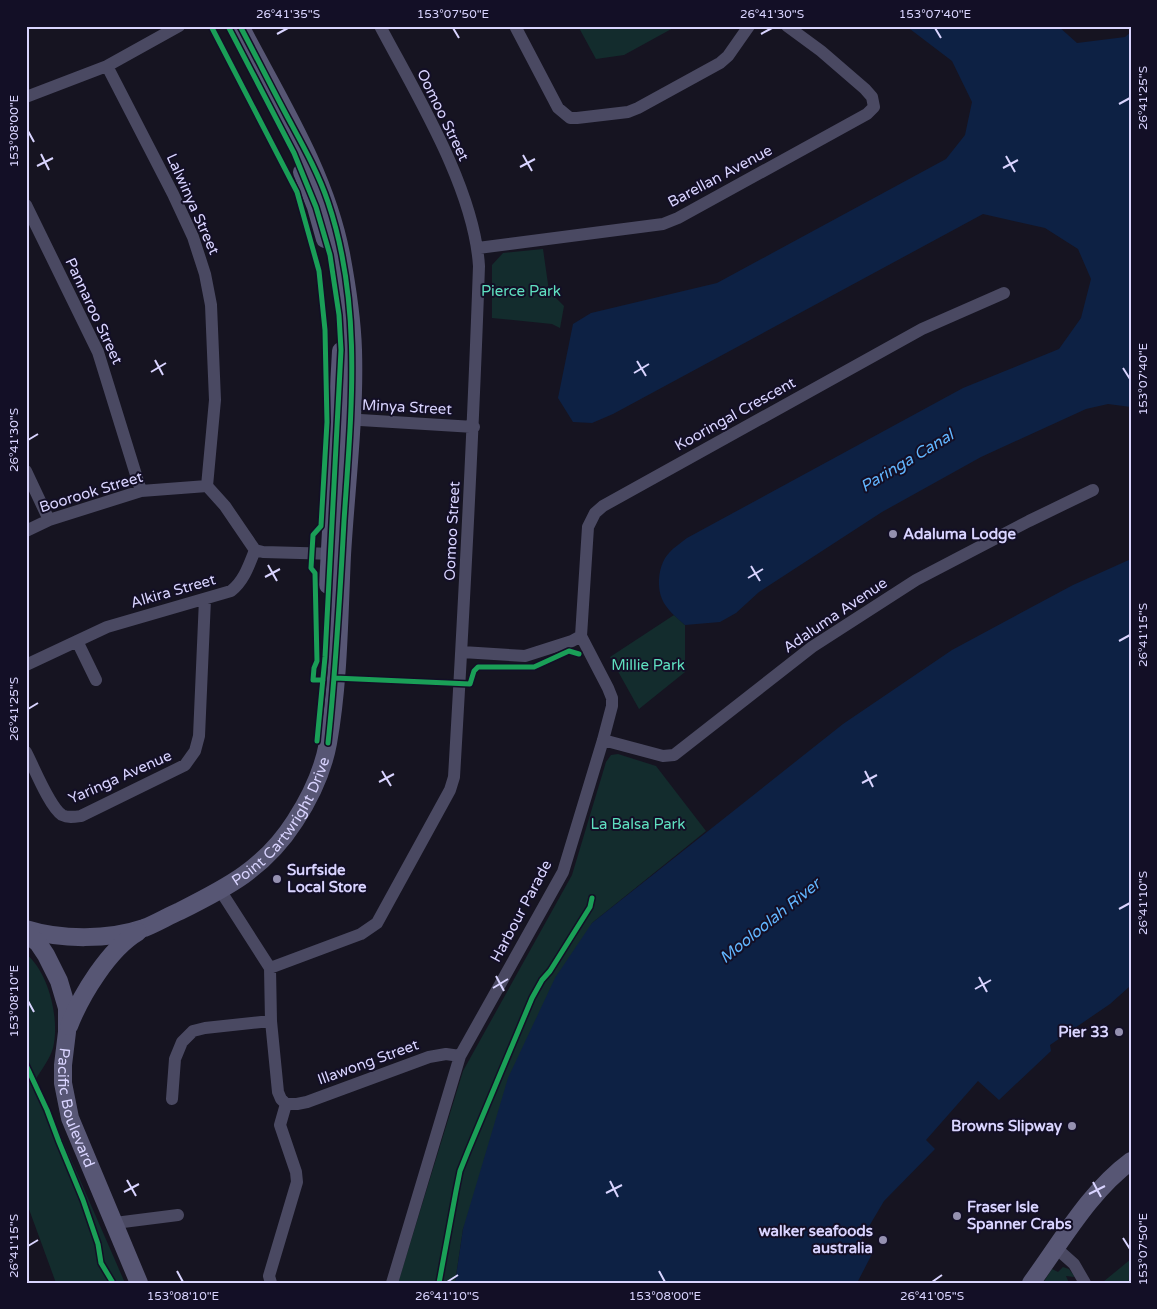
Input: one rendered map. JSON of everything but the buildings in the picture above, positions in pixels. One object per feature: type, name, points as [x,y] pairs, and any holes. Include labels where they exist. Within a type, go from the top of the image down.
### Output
[{"type":"main road","name":"Point Cartwright Drive","points":[[228,26],[294,153],[316,207],[330,255],[339,315],[344,419]]},
{"type":"main road","name":"Point Cartwright Drive","points":[[67,1032],[82,998],[119,947],[130,936],[233,884],[253,869],[290,829],[311,791],[323,761],[323,742],[335,678],[336,554],[344,419],[353,351],[350,312],[340,252],[328,202],[304,148],[240,26]]},
{"type":"main road","name":"Point Cartwright Drive","points":[[26,931],[57,936],[88,936],[136,930],[158,922]]},
{"type":"main road","name":"Pacific Boulevard","points":[[26,931],[38,943],[60,980],[67,1008],[67,1032],[63,1066],[65,1099],[74,1129],[139,1283]]},
{"type":"main road","points":[[1031,1283],[1093,1197],[1105,1183],[1131,1161]]},
{"type":"street","points":[[26,97],[107,66],[179,26]]},
{"type":"street","name":"Oomoo Street","points":[[270,968],[370,929],[381,916],[450,790],[454,777],[474,427],[480,266],[478,248],[460,186],[437,136],[380,26]]},
{"type":"street","points":[[515,26],[558,108],[570,118],[577,118],[628,112],[638,108],[720,63],[728,56],[749,26]]},
{"type":"street","name":"Barellan Avenue","points":[[478,248],[663,224],[678,218],[867,114],[874,107],[872,97],[865,89],[821,51],[787,26]]},
{"type":"street","name":"Lalwinya Street","points":[[107,66],[173,194],[193,237],[205,274],[211,306],[215,400],[208,486]]},
{"type":"street","name":"Pannaroo Street","points":[[26,205],[98,352],[141,491]]},
{"type":"street","name":"Kooringal Crescent","points":[[581,636],[588,527],[596,512],[603,506],[922,329],[1004,293]]},
{"type":"street","name":"Minya Street","points":[[344,419],[474,427]]},
{"type":"street","points":[[26,471],[49,520]]},
{"type":"street","points":[[208,486],[225,506],[255,550],[263,552],[336,554]]},
{"type":"street","name":"Boorook Street","points":[[26,531],[49,520],[141,491],[208,486]]},
{"type":"street","name":"Adaluma Avenue","points":[[603,740],[662,756],[674,755],[812,647],[916,580],[1029,520],[1093,490]]},
{"type":"street","name":"Alkira Street","points":[[26,665],[108,627],[232,591],[239,585],[255,550]]},
{"type":"street","name":"Yaringa Avenue","points":[[26,752],[52,806],[62,815],[72,818],[81,816],[185,765],[195,751],[199,736],[205,599]]},
{"type":"street","points":[[462,652],[525,656],[572,641],[581,636]]},
{"type":"street","name":"Harbour Parade","points":[[392,1283],[460,1056],[563,872],[603,740],[612,706],[612,698],[581,636]]},
{"type":"street","points":[[77,641],[96,680]]},
{"type":"street","points":[[220,890],[270,968],[271,1021],[278,1092],[286,1104],[280,1125],[296,1172],[297,1182],[269,1276],[270,1283]]},
{"type":"street","points":[[172,1099],[175,1059],[182,1042],[193,1031],[271,1021]]},
{"type":"street","name":"Illawong Street","points":[[286,1104],[307,1102],[429,1057],[446,1054],[460,1056]]},
{"type":"street","points":[[115,1223],[178,1215]]},
{"type":"street","points":[[1056,1248],[1074,1264],[1085,1283]]},
{"type":"green space","points":[[578,26],[675,27],[624,55],[596,59]]},
{"type":"green space","name":"Pierce Park","points":[[543,249],[549,291],[564,306],[560,328],[552,324],[492,318],[492,265],[503,253]]},
{"type":"green space","name":"Millie Park","points":[[674,615],[685,625],[685,672],[639,709],[610,657]]},
{"type":"green space","name":"La Balsa Park","points":[[618,754],[656,766],[706,831],[592,923],[463,1229],[455,1283],[398,1283],[463,1071],[572,875],[606,762],[611,755]]},
{"type":"green space","points":[[26,954],[41,972],[51,997],[54,1011],[55,1037],[52,1052],[36,1079],[125,1283],[56,1283],[26,1201]]},
{"type":"green space","points":[[1131,1259],[1131,1283],[1103,1282]]},
{"type":"green space","points":[[1063,1267],[1069,1269],[1075,1277],[1066,1276],[1069,1283],[1043,1283],[1052,1269],[1058,1272]]},
{"type":"water","name":"Paringa Canal","points":[[906,26],[1058,26],[1077,43],[1125,37],[1131,32],[1131,407],[1108,404],[1086,409],[981,457],[882,512],[759,592],[736,613],[720,622],[685,625],[666,606],[660,593],[659,581],[661,568],[666,557],[687,538],[963,388],[1059,349],[1081,318],[1091,279],[1078,249],[1045,228],[983,214],[613,414],[592,423],[573,422],[558,398],[573,324],[591,313],[717,283],[946,159],[965,135],[972,102],[952,61]]},
{"type":"water","name":"Mooloolah River","points":[[1131,559],[1131,989],[1129,987],[1110,1004],[1050,1045],[1051,1051],[999,1100],[978,1081],[926,1140],[935,1149],[884,1201],[858,1245],[872,1254],[857,1283],[455,1283],[463,1229],[508,1078],[555,978],[592,923],[843,724],[952,650],[1073,585]]},
{"type":"cycle path","points":[[211,26],[297,192],[319,271],[325,330],[327,422],[321,526],[313,535],[311,568],[315,573],[317,661],[313,680],[323,680]]},
{"type":"cycle path","points":[[228,26],[294,153],[316,207],[330,255],[339,315],[341,350],[325,657],[317,741]]},
{"type":"cycle path","points":[[240,26],[319,180],[328,202],[339,241],[346,281],[352,360],[351,400],[338,632],[328,743]]},
{"type":"cycle path","points":[[335,678],[470,684],[474,671],[478,667],[534,667],[569,651],[579,654]]},
{"type":"cycle path","points":[[439,1283],[460,1171],[532,998],[590,907],[592,898]]},
{"type":"cycle path","points":[[26,1065],[47,1110],[83,1200],[98,1244],[101,1263],[113,1283]]},
{"type":"place","name":"Adaluma Lodge","points":[[893,534]]},
{"type":"place","name":"Surfside Local Store","points":[[277,879]]},
{"type":"place","name":"Pier 33","points":[[1119,1032]]},
{"type":"place","name":"Browns Slipway","points":[[1072,1126]]},
{"type":"place","name":"Fraser Isle Spanner Crabs","points":[[957,1216]]},
{"type":"place","name":"walker seafoods australia","points":[[883,1240]]}]
